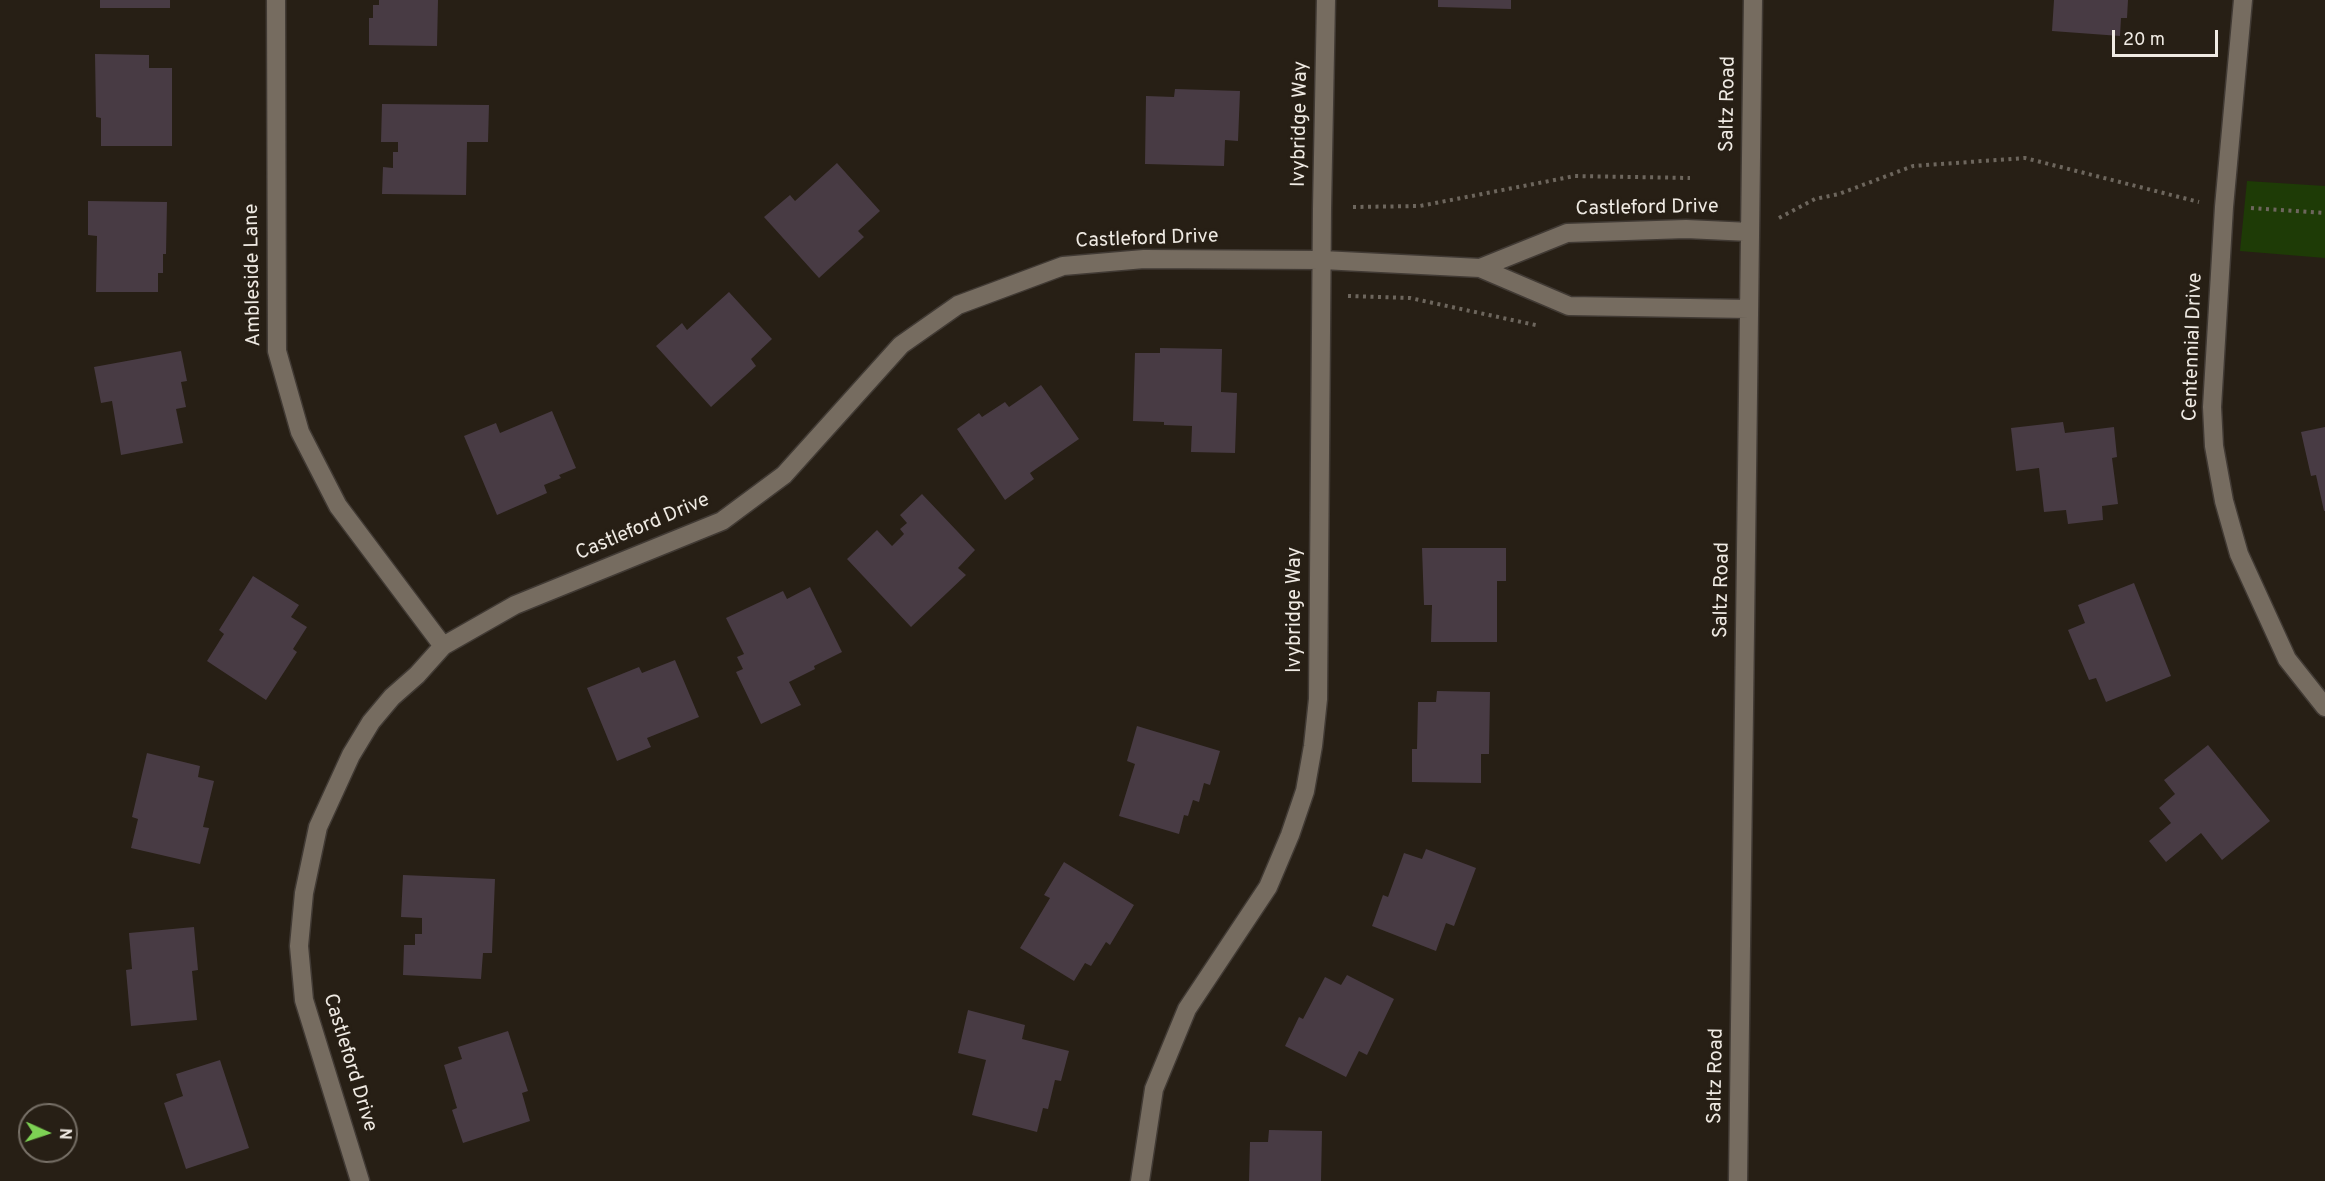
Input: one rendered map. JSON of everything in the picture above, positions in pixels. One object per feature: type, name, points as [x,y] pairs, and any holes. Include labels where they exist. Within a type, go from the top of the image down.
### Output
[{"type":"street","name":"Ambleside Lane","points":[[276,0],[277,351],[300,432],[338,506],[443,646]]},
{"type":"street","name":"Ivybridge Way","points":[[1140,1181],[1154,1089],[1183,1019],[1268,886],[1290,836],[1305,791],[1313,746],[1318,699],[1326,0]]},
{"type":"street","name":"Saltz Road","points":[[1738,1181],[1753,0]]},
{"type":"street","name":"Centennial Drive","points":[[2243,0],[2224,207],[2212,407],[2214,446],[2224,501],[2239,554],[2287,659],[2325,707]]},
{"type":"street","name":"Castleford Drive","points":[[1480,268],[1567,233],[1686,229],[1750,232]]},
{"type":"street","name":"Castleford Drive","points":[[360,1181],[304,1000],[299,946],[304,893],[318,827],[351,754],[371,722],[392,697],[417,675],[443,646],[515,605],[722,521],[784,475],[901,345],[958,305],[1064,266],[1144,259],[1322,260],[1480,268],[1569,306],[1749,309]]},
{"type":"path","points":[[1750,232],[1815,199],[1839,194],[1913,166],[2025,158],[2224,207],[2273,208],[2325,213]]},
{"type":"path","points":[[1353,207],[1420,206],[1575,176],[1690,178]]},
{"type":"path","points":[[1348,296],[1410,298],[1543,327]]},
{"type":"green space","points":[[2247,181],[2325,186],[2325,258],[2240,251]]},
{"type":"building","points":[[100,0],[170,0],[170,8],[100,8]]},
{"type":"building","points":[[379,0],[438,0],[437,46],[369,45],[369,18],[373,18],[373,5],[379,5]]},
{"type":"building","points":[[1438,0],[1511,0],[1511,9],[1438,7]]},
{"type":"building","points":[[2054,0],[2128,0],[2127,18],[2121,18],[2120,36],[2052,31]]},
{"type":"building","points":[[95,54],[149,55],[149,68],[172,68],[172,146],[101,146],[101,118],[96,117]]},
{"type":"building","points":[[1175,89],[1240,91],[1238,141],[1225,140],[1224,166],[1145,164],[1146,96],[1174,97]]},
{"type":"building","points":[[382,104],[489,105],[488,142],[467,142],[466,195],[382,194],[383,167],[393,168],[393,152],[398,152],[398,142],[381,142]]},
{"type":"building","points":[[837,163],[880,211],[858,231],[864,237],[819,278],[764,217],[790,195],[795,201]]},
{"type":"building","points":[[88,201],[167,202],[166,254],[163,254],[163,273],[158,273],[158,292],[96,292],[97,236],[88,235]]},
{"type":"building","points":[[729,292],[772,339],[751,359],[756,366],[711,407],[656,346],[682,323],[687,330]]},
{"type":"building","points":[[1160,348],[1222,349],[1221,392],[1237,393],[1235,453],[1191,452],[1192,426],[1133,421],[1135,353],[1160,353]]},
{"type":"building","points":[[181,351],[187,381],[181,382],[186,407],[176,409],[183,443],[121,455],[112,401],[101,403],[94,367]]},
{"type":"building","points":[[1041,385],[1079,439],[1030,473],[1034,479],[1005,500],[957,429],[979,413],[982,417],[1005,402],[1009,407]]},
{"type":"building","points":[[552,411],[576,468],[544,485],[547,493],[497,515],[464,436],[496,423],[500,433]]},
{"type":"building","points":[[2063,422],[2065,433],[2114,427],[2117,457],[2112,458],[2118,504],[2102,506],[2103,520],[2068,524],[2066,510],[2044,512],[2039,468],[2016,471],[2011,428]]},
{"type":"building","points":[[2325,427],[2324,511],[2316,475],[2311,476],[2301,432]]},
{"type":"building","points":[[922,494],[975,550],[958,568],[966,575],[911,627],[847,559],[877,530],[892,546],[904,534],[900,529],[907,523],[900,515]]},
{"type":"building","points":[[1422,548],[1506,548],[1506,581],[1497,581],[1497,642],[1431,642],[1432,605],[1424,605]]},
{"type":"building","points":[[253,576],[299,605],[291,617],[307,627],[293,649],[297,652],[266,700],[207,661],[224,634],[219,630]]},
{"type":"building","points":[[2134,583],[2171,676],[2106,702],[2096,678],[2089,680],[2068,630],[2085,623],[2078,605]]},
{"type":"building","points":[[810,587],[842,652],[789,682],[801,705],[761,724],[736,672],[743,669],[737,657],[744,654],[726,618],[783,591],[787,599]]},
{"type":"building","points":[[675,660],[699,717],[647,738],[651,747],[617,761],[587,688],[639,667],[642,673]]},
{"type":"building","points":[[1437,691],[1490,692],[1489,754],[1481,754],[1481,783],[1412,782],[1412,749],[1417,749],[1418,702],[1436,702]]},
{"type":"building","points":[[1137,726],[1220,751],[1210,785],[1204,783],[1199,802],[1193,800],[1188,816],[1184,815],[1179,834],[1119,816],[1135,764],[1127,761]]},
{"type":"building","points":[[2208,745],[2270,821],[2222,860],[2201,833],[2166,862],[2149,841],[2171,823],[2159,808],[2175,794],[2164,780]]},
{"type":"building","points":[[147,753],[200,766],[198,777],[214,781],[203,827],[209,828],[200,864],[131,848],[138,819],[132,817]]},
{"type":"building","points":[[1426,849],[1476,868],[1454,926],[1446,923],[1436,951],[1372,926],[1383,895],[1388,897],[1404,853],[1422,859]]},
{"type":"building","points":[[1064,862],[1134,905],[1110,945],[1106,942],[1091,966],[1085,963],[1074,981],[1020,948],[1050,898],[1044,895]]},
{"type":"building","points":[[403,875],[495,879],[492,953],[483,953],[481,979],[403,975],[404,945],[415,945],[415,934],[422,934],[422,918],[401,917]]},
{"type":"building","points":[[194,927],[198,970],[192,971],[197,1020],[131,1026],[126,970],[132,969],[129,933]]},
{"type":"building","points":[[1347,975],[1394,999],[1367,1055],[1359,1051],[1346,1077],[1285,1046],[1299,1017],[1303,1019],[1325,977],[1341,985]]},
{"type":"building","points":[[968,1010],[1025,1025],[1022,1039],[1069,1051],[1061,1081],[1055,1080],[1048,1109],[1043,1108],[1037,1132],[972,1115],[986,1060],[958,1053]]},
{"type":"building","points":[[508,1031],[528,1091],[522,1093],[530,1121],[463,1143],[452,1110],[457,1108],[444,1065],[462,1059],[458,1047]]},
{"type":"building","points":[[220,1060],[249,1148],[186,1169],[164,1103],[183,1096],[176,1074]]},
{"type":"building","points":[[1269,1130],[1322,1131],[1321,1181],[1249,1181],[1250,1142],[1268,1142]]}]
